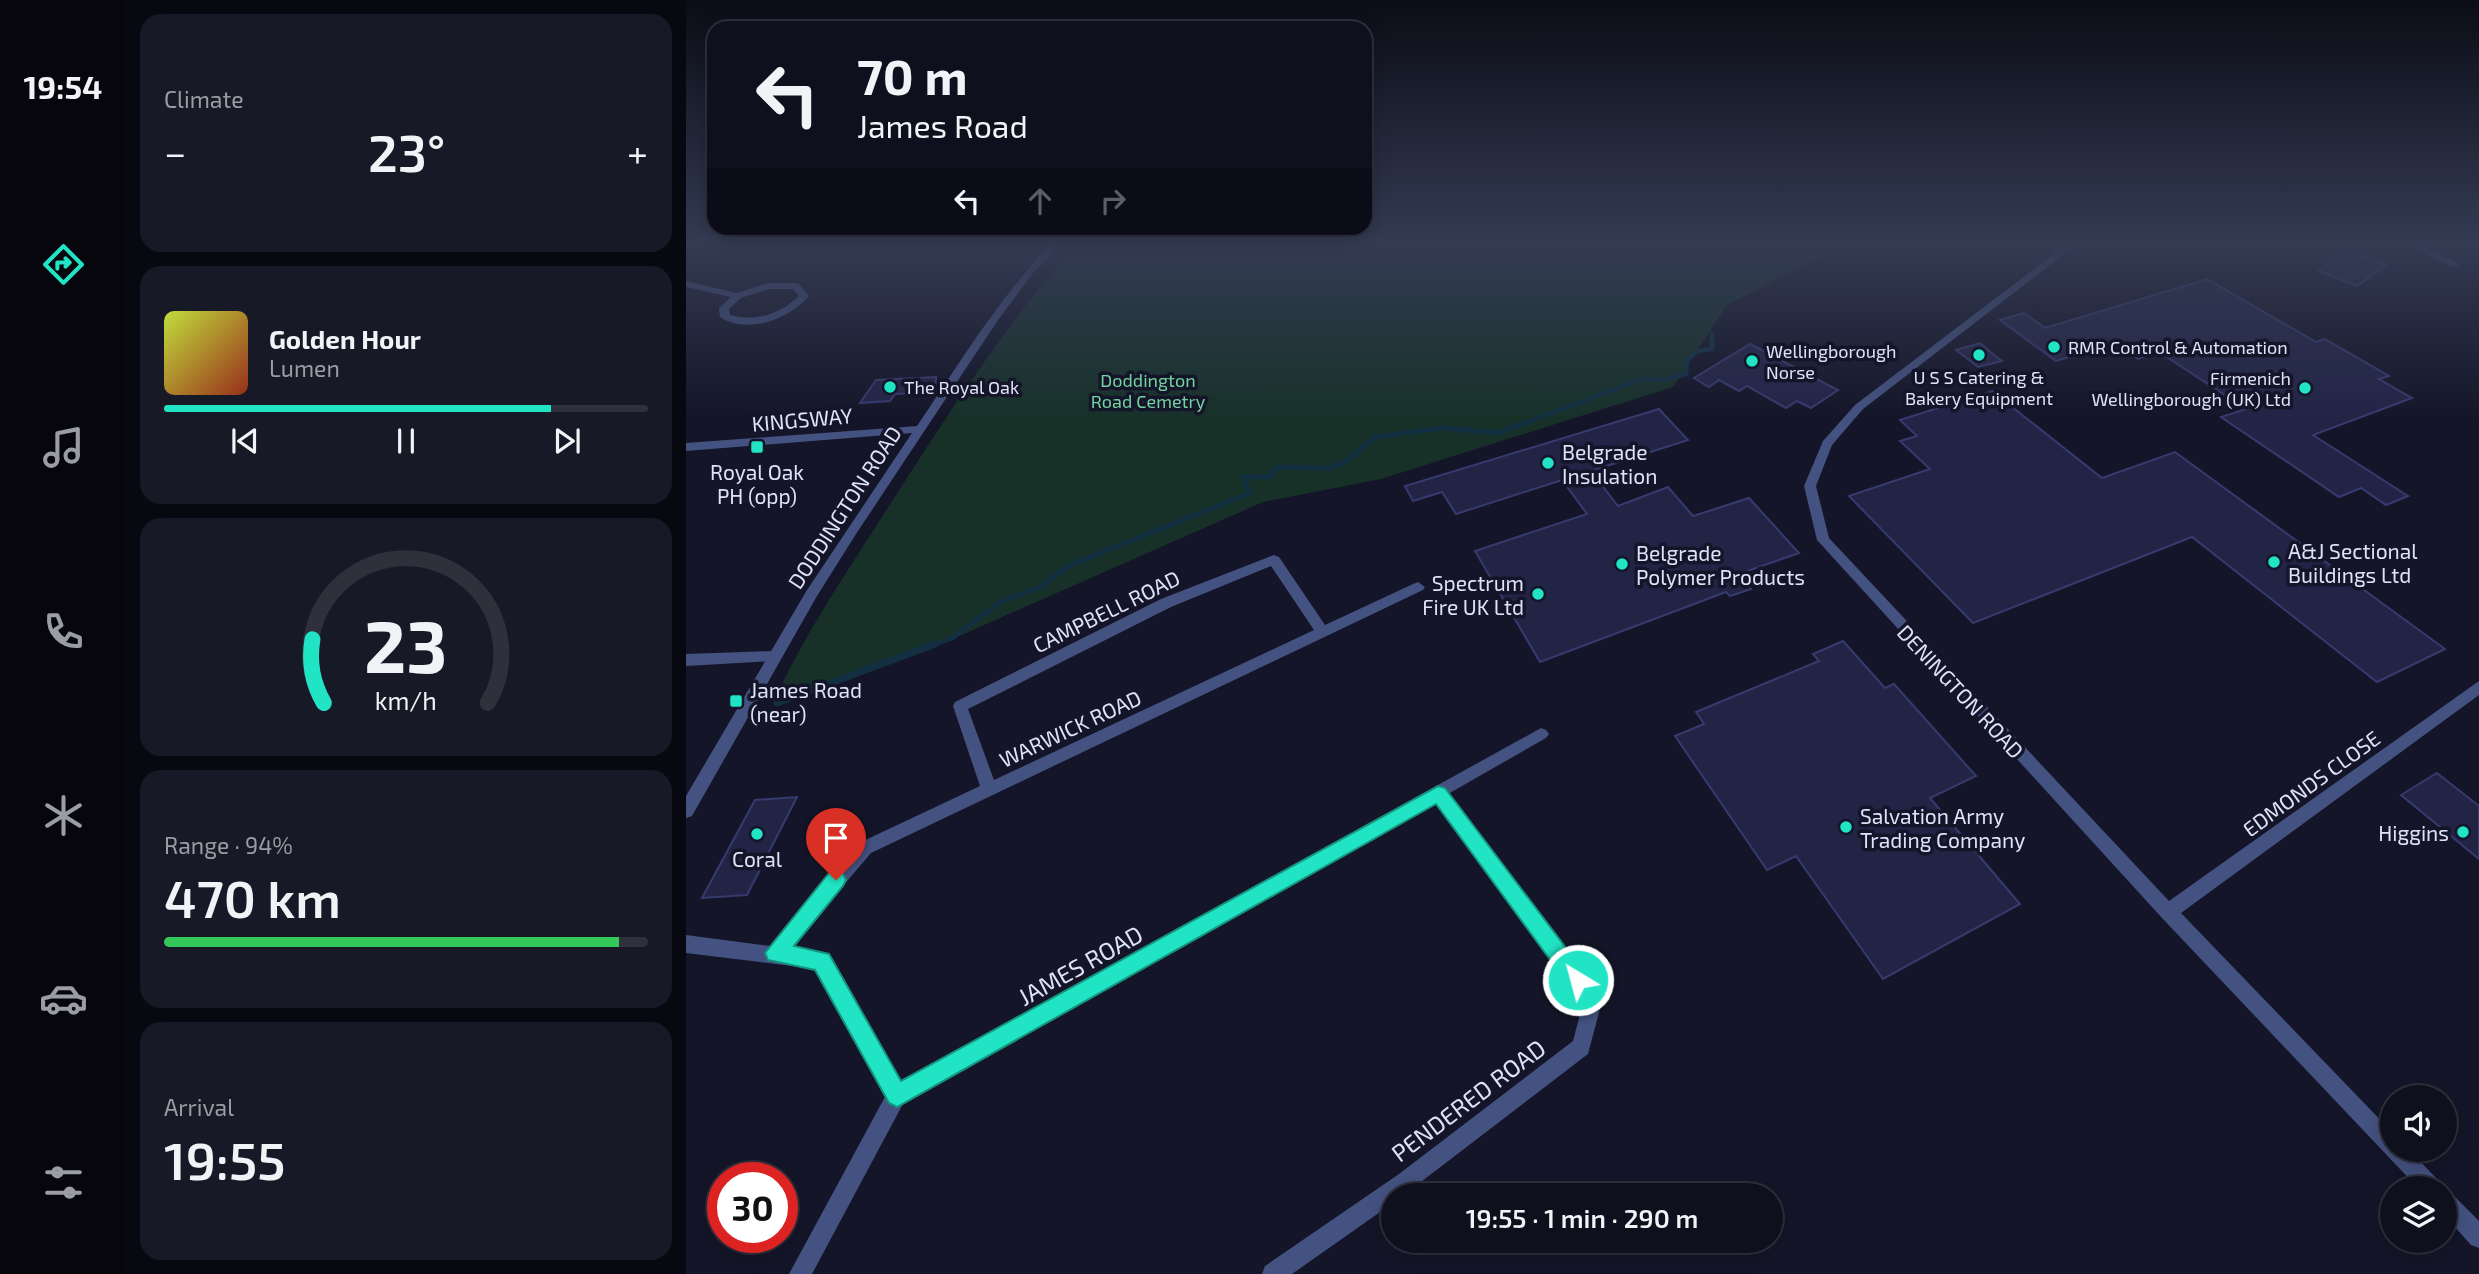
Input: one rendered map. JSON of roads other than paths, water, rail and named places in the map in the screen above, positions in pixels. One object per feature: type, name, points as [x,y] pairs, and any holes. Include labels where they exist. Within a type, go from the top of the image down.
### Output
[{"type":"street","points":[[733,300],[724,308],[725,317],[740,322],[770,318],[793,308],[800,300]]},
{"type":"street","name":"DODDINGTON ROAD","points":[[686,811],[812,593],[1008,300]]},
{"type":"street","name":"DENINGTON ROAD","points":[[1998,300],[1859,407],[1827,444],[1810,486],[1823,540],[2168,912],[2380,1133]]},
{"type":"street","name":"KINGSWAY","points":[[686,447],[920,429]]},
{"type":"street","name":"CAMPBELL ROAD","points":[[989,789],[960,706],[1166,603],[1274,560],[1323,632]]},
{"type":"street","name":"WARWICK ROAD","points":[[775,953],[865,848],[1418,587]]},
{"type":"street","points":[[686,660],[775,656]]},
{"type":"street","name":"EDMONDS CLOSE","points":[[2168,912],[2479,687]]},
{"type":"street","name":"JAMES ROAD","points":[[897,1095],[1541,734]]},
{"type":"street","name":"PENDERED ROAD","points":[[1273,1274],[1406,1181],[1581,1047],[1593,1001],[1438,794]]},
{"type":"street","points":[[686,944],[775,953],[822,961],[897,1095],[800,1274]]},
{"type":"street","name":"DENINGTON ROAD","points":[[2407,1162],[2421,1176]]},
{"type":"street","points":[[2457,1214],[2479,1237]]},
{"type":"waterway","points":[[1527,422],[1642,379],[1663,380],[1686,374],[1687,360],[1698,351],[1712,349],[1712,334]]},
{"type":"waterway","points":[[930,646],[952,638],[999,603],[1042,586],[1068,566],[1250,493],[1243,477],[1269,477],[1278,467],[1330,468],[1347,461],[1375,437],[1443,428],[1497,433],[1532,420]]},
{"type":"waterway","points":[[777,703],[935,644]]},
{"type":"place","name":"RMR Control & Automation","points":[[2054,347]]},
{"type":"place","name":"U S S Catering & Bakery Equipment","points":[[1979,355]]},
{"type":"place","name":"Wellingborough Norse","points":[[1752,361]]},
{"type":"place","name":"The Royal Oak","points":[[890,387]]},
{"type":"place","name":"Firmenich Wellingborough (UK) Ltd","points":[[2305,388]]},
{"type":"place","name":"Royal Oak PH (opp)","points":[[757,447]]},
{"type":"place","name":"Belgrade Insulation","points":[[1548,463]]},
{"type":"place","name":"A&J Sectional Buildings Ltd","points":[[2274,562]]},
{"type":"place","name":"Belgrade Polymer Products","points":[[1622,564]]},
{"type":"place","name":"Spectrum Fire UK Ltd","points":[[1538,594]]},
{"type":"place","name":"James Road (near)","points":[[736,701]]},
{"type":"place","name":"Salvation Army Trading Company","points":[[1846,827]]},
{"type":"place","name":"Higgins","points":[[2463,832]]},
{"type":"place","name":"Coral","points":[[757,834]]},
{"type":"park label","name":"Doddington Road Cemetry","points":[[1148,390]]}]
